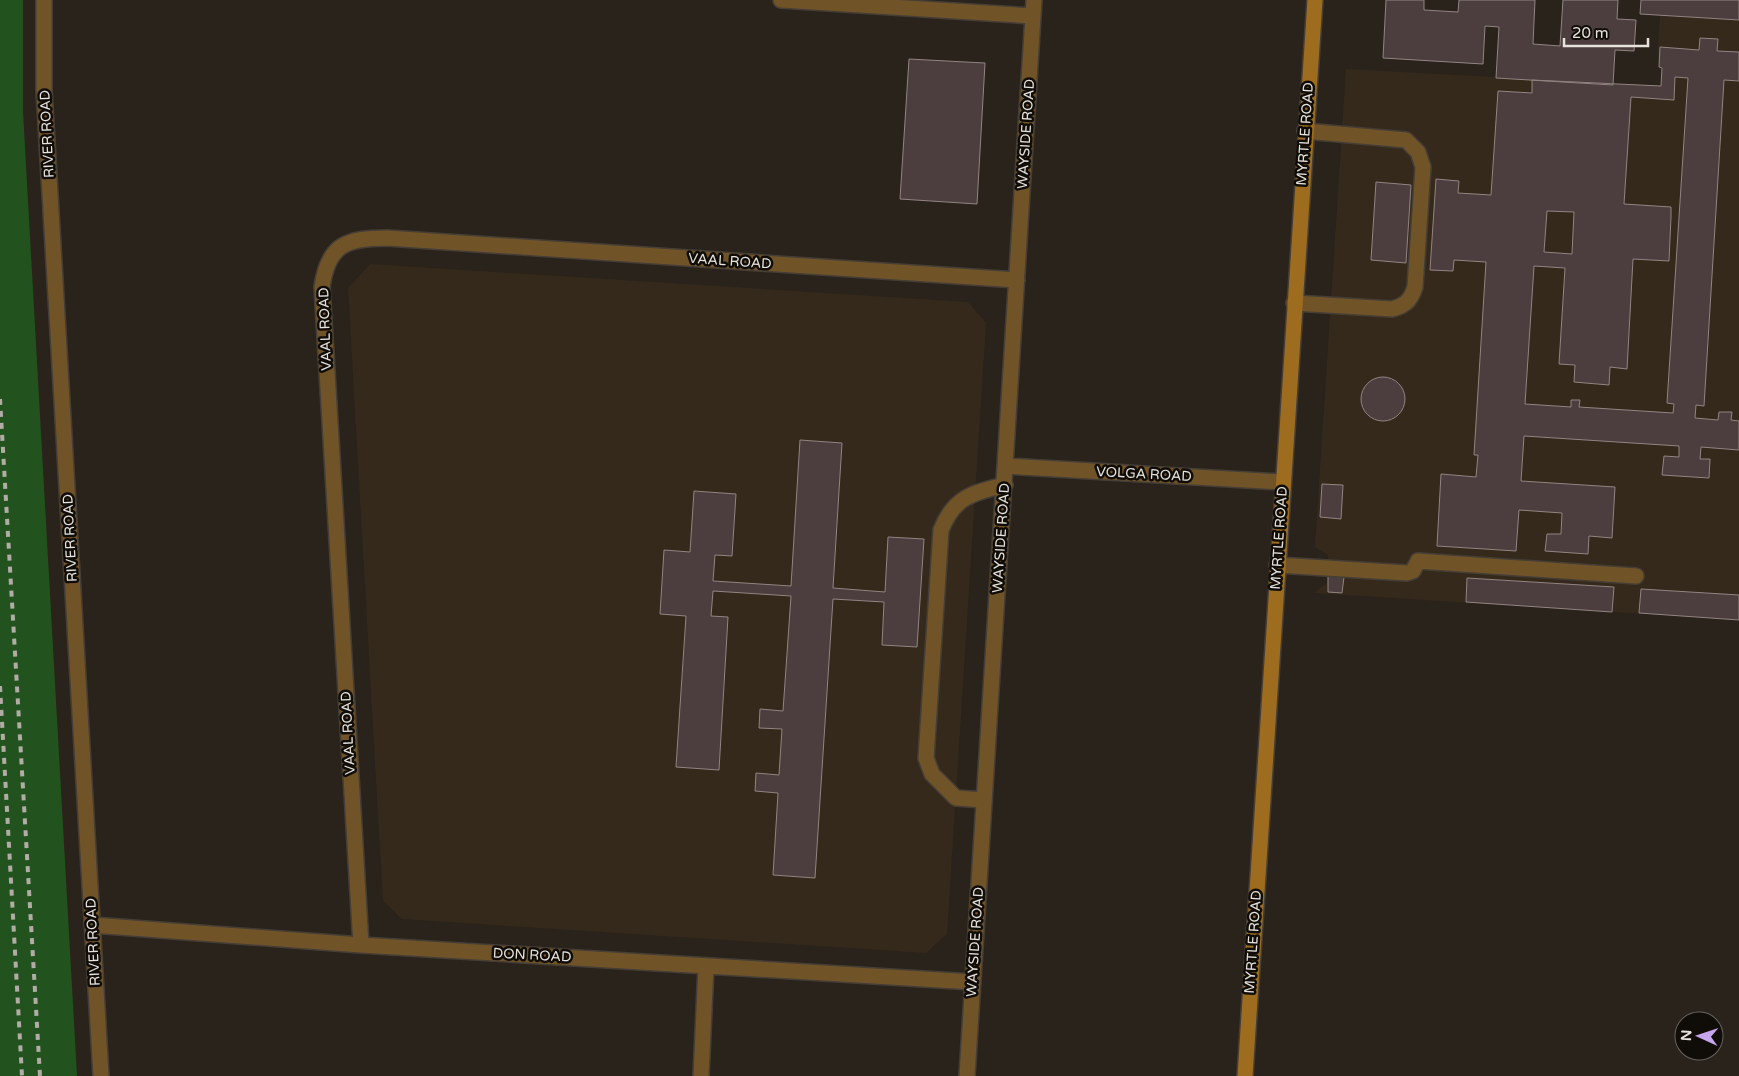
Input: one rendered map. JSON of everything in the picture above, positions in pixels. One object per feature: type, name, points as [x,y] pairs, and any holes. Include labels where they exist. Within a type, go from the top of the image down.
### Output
[{"type":"street","name":"RIVER ROAD","points":[[44,0],[46,110],[101,1076]]},
{"type":"street","points":[[781,0],[1033,16]]},
{"type":"street","name":"WAYSIDE ROAD","points":[[967,1076],[1034,0]]},
{"type":"street","name":"MYRTLE ROAD","points":[[1244,1076],[1315,0]]},
{"type":"street","points":[[1294,303],[1392,310],[1404,305],[1409,300],[1415,287],[1423,167],[1422,159],[1414,145],[1396,137],[1305,132]]},
{"type":"street","name":"VAAL ROAD","points":[[361,945],[322,287],[325,267],[334,253],[348,242],[366,238],[387,238],[1017,280]]},
{"type":"street","name":"VOLGA ROAD","points":[[1005,466],[1282,482]]},
{"type":"street","points":[[984,800],[956,798],[932,774],[926,758],[941,530],[947,514],[962,499],[971,494],[1005,485]]},
{"type":"street","points":[[1277,565],[1408,573],[1413,570],[1418,561],[1636,576]]},
{"type":"street","name":"DON ROAD","points":[[92,925],[361,945],[972,982]]},
{"type":"street","points":[[701,1076],[706,966]]},
{"type":"shaded area","points":[[1660,15],[1739,20],[1739,620],[1314,593],[1327,583],[1328,555],[1315,547],[1346,69],[1661,86],[1662,68],[1659,67],[1658,49]]},
{"type":"shaded area","points":[[370,264],[968,302],[986,323],[947,934],[926,953],[402,919],[383,901],[348,288]]},
{"type":"green space","points":[[0,0],[23,0],[23,112],[77,1076],[0,1076]]},
{"type":"building","points":[[1386,0],[1424,0],[1424,10],[1458,12],[1459,0],[1535,0],[1533,44],[1560,46],[1563,0],[1618,0],[1617,19],[1636,20],[1634,51],[1615,50],[1613,85],[1496,78],[1499,27],[1485,26],[1483,64],[1383,58]]},
{"type":"building","points":[[1641,0],[1739,0],[1739,20],[1640,14]]},
{"type":"building","points":[[1700,38],[1718,39],[1717,51],[1739,52],[1739,81],[1724,80],[1704,406],[1696,405],[1695,418],[1718,420],[1719,412],[1732,412],[1731,420],[1739,421],[1739,450],[1701,447],[1700,459],[1710,459],[1709,478],[1662,475],[1664,456],[1679,457],[1679,446],[1524,436],[1521,481],[1615,487],[1612,538],[1589,536],[1588,554],[1545,551],[1547,534],[1561,534],[1562,513],[1519,510],[1516,551],[1437,546],[1441,474],[1476,477],[1478,455],[1474,455],[1486,262],[1454,260],[1453,271],[1430,270],[1436,179],[1459,181],[1458,193],[1491,195],[1498,91],[1532,93],[1532,80],[1661,86],[1662,68],[1659,67],[1660,47],[1699,50]],"holes":[[[1675,77],[1688,78],[1667,403],[1674,404],[1673,413],[1579,407],[1580,400],[1571,400],[1571,407],[1525,404],[1534,266],[1565,268],[1559,364],[1575,365],[1574,382],[1609,385],[1610,367],[1627,369],[1633,259],[1669,261],[1671,217],[1671,207],[1624,204],[1631,97],[1674,100]],[[1547,211],[1574,212],[1572,254],[1544,252]]]},
{"type":"building","points":[[909,59],[985,63],[977,204],[900,199]]},
{"type":"building","points":[[1376,182],[1411,185],[1406,263],[1371,260]]},
{"type":"building","points":[[1383,377],[1395,381],[1401,387],[1405,399],[1401,411],[1395,417],[1383,421],[1371,417],[1365,411],[1361,399],[1365,387],[1371,381]]},
{"type":"building","points":[[800,440],[842,443],[833,588],[885,592],[888,537],[924,539],[917,647],[882,645],[884,602],[833,599],[815,878],[773,875],[778,793],[755,791],[756,773],[779,775],[782,729],[759,728],[760,709],[783,711],[791,596],[713,591],[711,616],[728,617],[719,770],[676,767],[686,616],[660,614],[664,550],[690,552],[694,491],[736,494],[732,556],[715,555],[713,581],[791,586]]},
{"type":"building","points":[[1322,484],[1343,485],[1341,519],[1320,517]]},
{"type":"building","points":[[1328,576],[1344,577],[1342,593],[1328,592]]},
{"type":"building","points":[[1467,578],[1614,587],[1612,612],[1466,602]]},
{"type":"building","points":[[1641,589],[1739,595],[1739,620],[1639,613]]},
{"type":"railway","points":[[0,399],[40,1076]]},
{"type":"railway","points":[[0,686],[22,1076]]}]
